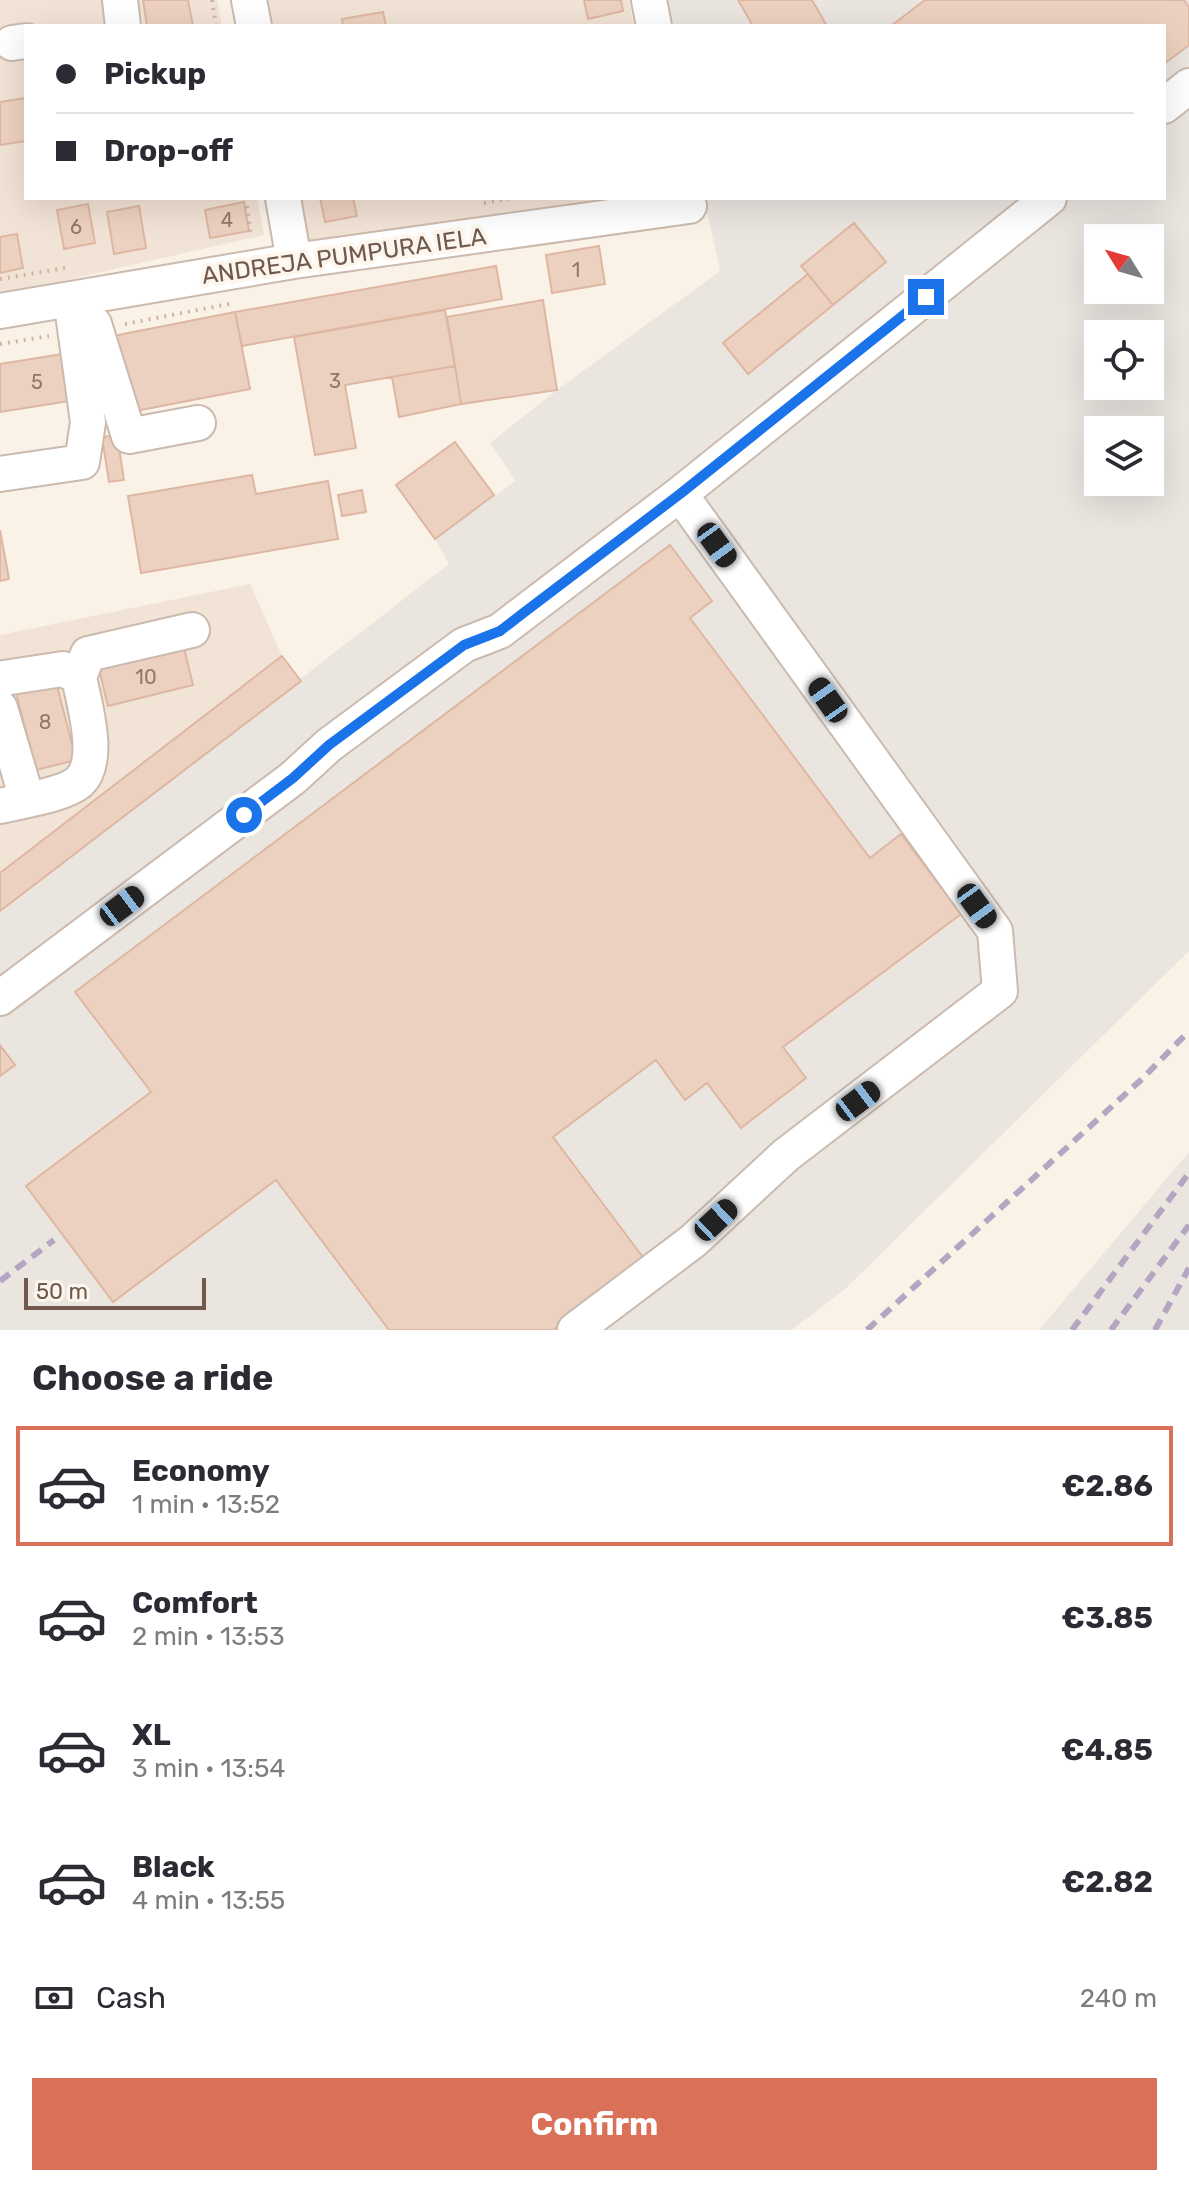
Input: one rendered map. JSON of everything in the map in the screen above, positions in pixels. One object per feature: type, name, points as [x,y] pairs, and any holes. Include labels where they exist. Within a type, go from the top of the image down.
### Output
[{"type":"street","points":[[120,0],[123,24]]},
{"type":"street","points":[[249,0],[254,24]]},
{"type":"street","points":[[649,0],[654,24]]},
{"type":"street","points":[[1166,104],[1189,86]]},
{"type":"street","points":[[283,200],[294,261]]},
{"type":"street","points":[[0,998],[293,778],[329,745],[464,645],[500,631],[680,494],[1047,200]]},
{"type":"street","name":"ANDREJA PUMPURA IELA","points":[[0,311],[294,261],[688,202]]},
{"type":"street","points":[[80,298],[100,347],[129,436],[198,423]]},
{"type":"street","points":[[0,474],[82,462],[88,422],[80,298]]},
{"type":"street","points":[[575,1330],[693,1241],[786,1155],[1000,991],[995,931],[680,494]]},
{"type":"street","points":[[79,677],[63,669],[1,684],[14,802],[66,789],[81,781],[91,738],[79,677],[88,654],[192,630]]},
{"type":"path","points":[[212,0],[216,24]]},
{"type":"path","points":[[246,200],[253,237]]},
{"type":"shaded area","points":[[0,0],[217,0],[222,24],[24,24],[24,200],[257,200],[264,235],[0,295]]},
{"type":"shaded area","points":[[268,0],[629,0],[634,24],[271,24]]},
{"type":"shaded area","points":[[667,0],[1189,0],[1189,951],[845,1289],[792,1330],[0,1330],[0,911],[449,564],[435,539],[516,481],[490,443],[720,271],[704,200],[1166,200],[1166,24],[672,24]]},
{"type":"shaded area","points":[[292,200],[593,200],[298,246]]},
{"type":"shaded area","points":[[250,584],[282,656],[301,681],[0,911],[0,635]]},
{"type":"shaded area","points":[[1189,1152],[1189,1330],[1039,1330]]},
{"type":"building","points":[[143,0],[188,0],[193,24],[147,24]]},
{"type":"building","points":[[584,0],[621,0],[623,11],[588,19]]},
{"type":"building","points":[[738,0],[812,0],[826,24],[752,24]]},
{"type":"building","points":[[925,0],[1184,0],[1189,7],[1189,45],[1166,62],[1166,24],[894,24]]},
{"type":"building","points":[[383,12],[386,24],[343,24],[342,19]]},
{"type":"building","points":[[24,98],[24,141],[0,145],[0,102]]},
{"type":"building","points":[[320,200],[353,200],[357,216],[325,222]]},
{"type":"building","points":[[244,202],[249,231],[210,238],[205,210]]},
{"type":"building","points":[[88,204],[95,243],[64,249],[57,210]]},
{"type":"building","points":[[139,206],[146,248],[114,254],[107,212]]},
{"type":"building","points":[[854,223],[886,262],[833,305],[801,266]]},
{"type":"building","points":[[17,234],[23,268],[0,273],[0,237]]},
{"type":"building","points":[[599,246],[605,284],[552,293],[546,255]]},
{"type":"building","points":[[496,266],[502,299],[242,346],[235,312]]},
{"type":"building","points":[[808,274],[833,305],[748,374],[723,343]]},
{"type":"building","points":[[543,300],[557,390],[461,404],[447,317]]},
{"type":"building","points":[[445,310],[455,366],[345,385],[356,448],[315,455],[294,337]]},
{"type":"building","points":[[235,312],[250,389],[130,412],[108,337]]},
{"type":"building","points":[[69,353],[76,400],[0,412],[0,364]]},
{"type":"building","points":[[455,366],[461,404],[399,417],[392,377]]},
{"type":"building","points":[[117,435],[124,480],[109,482],[102,437]]},
{"type":"building","points":[[455,442],[494,495],[435,539],[396,485]]},
{"type":"building","points":[[252,475],[256,494],[328,481],[338,539],[141,573],[128,496]]},
{"type":"building","points":[[362,490],[366,512],[342,516],[338,495]]},
{"type":"building","points":[[0,530],[9,579],[0,581]]},
{"type":"building","points":[[670,545],[712,601],[690,618],[870,858],[901,834],[961,914],[783,1047],[806,1078],[741,1128],[707,1083],[685,1100],[656,1060],[553,1137],[645,1260],[553,1330],[389,1330],[276,1180],[113,1302],[26,1186],[151,1092],[75,992]]},
{"type":"building","points":[[184,648],[193,685],[108,706],[99,669]]},
{"type":"building","points":[[282,656],[301,681],[0,911],[0,873]]},
{"type":"building","points":[[54,674],[76,760],[36,770],[14,685]]},
{"type":"building","points":[[0,1045],[15,1065],[0,1076]]},
{"type":"railway","points":[[867,1330],[1143,1078],[1189,1031]]},
{"type":"railway","points":[[1072,1330],[1189,1173]]},
{"type":"railway","points":[[1111,1330],[1189,1225]]},
{"type":"railway","points":[[0,1281],[54,1240]]},
{"type":"railway","points":[[1155,1330],[1189,1268]]},
{"type":"route","points":[[244,815],[293,778],[329,745],[464,645],[500,631],[680,494],[926,297]]}]
